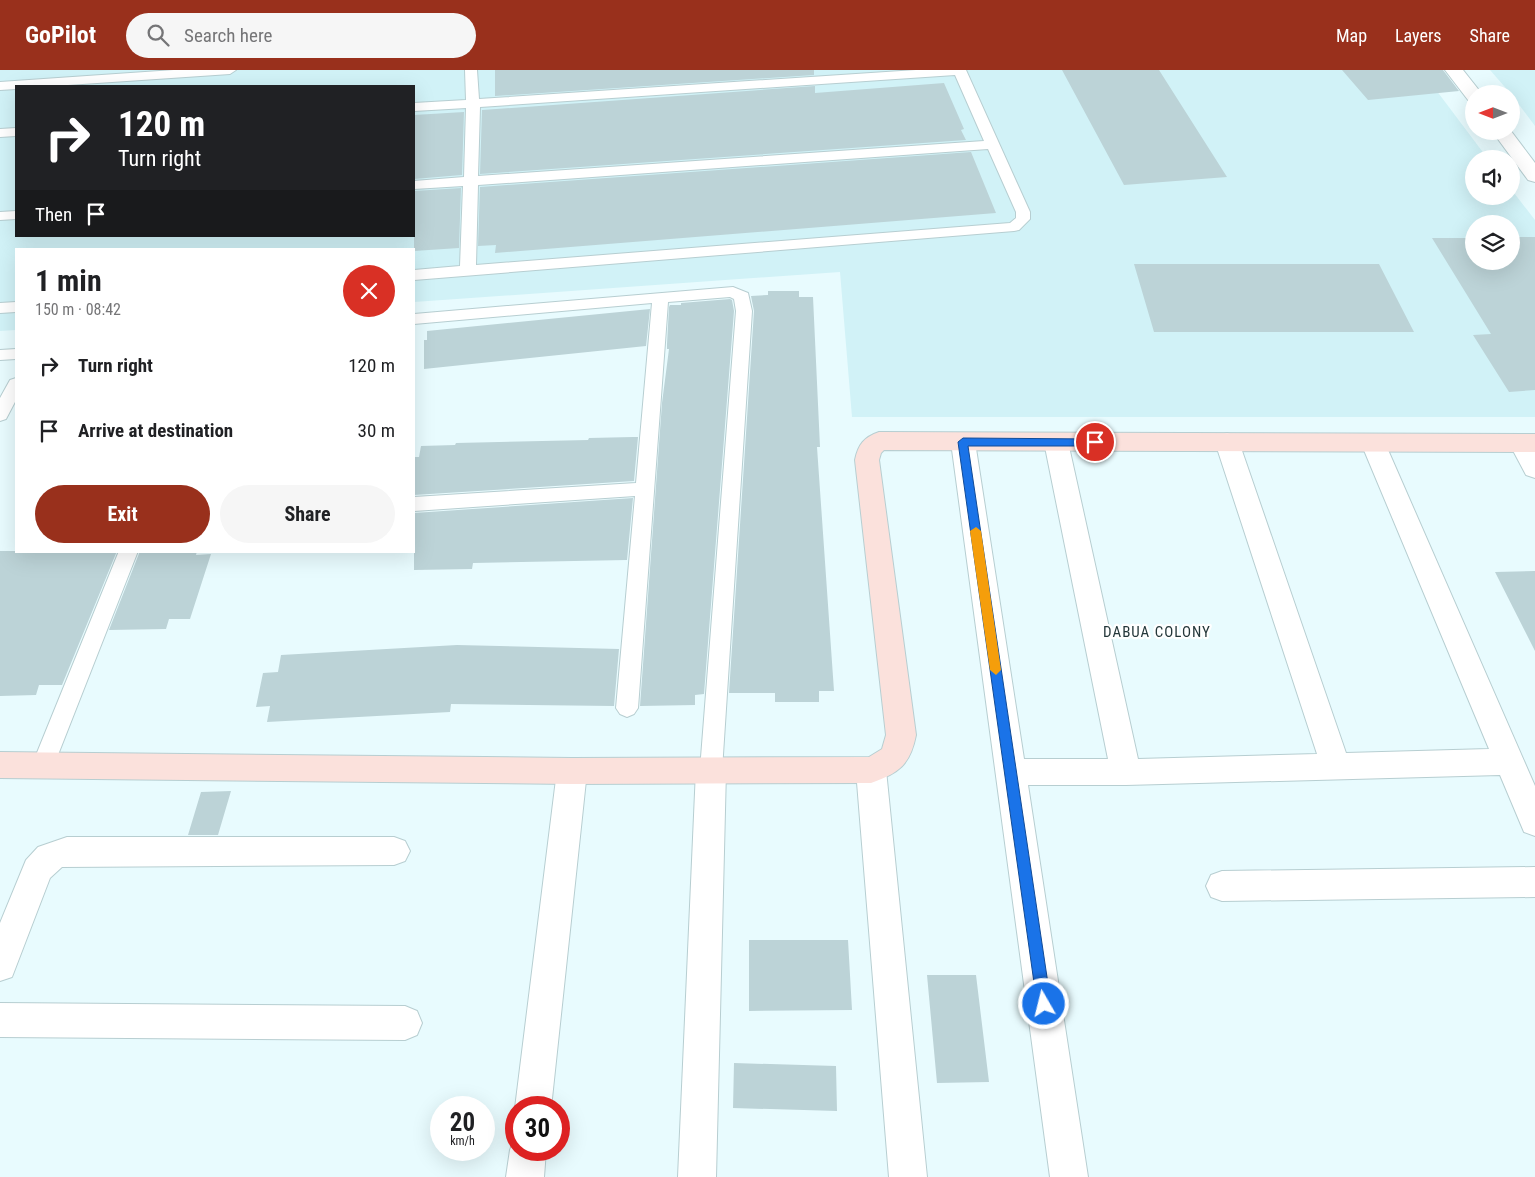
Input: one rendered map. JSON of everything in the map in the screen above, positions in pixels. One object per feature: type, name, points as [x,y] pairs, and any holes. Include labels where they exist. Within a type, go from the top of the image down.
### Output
[{"type":"street","points":[[1454,70],[1466,85]]},
{"type":"street","points":[[1508,140],[1535,176]]},
{"type":"street","points":[[0,765],[572,771],[870,770],[889,762],[899,750],[901,735],[867,460],[868,449],[879,441],[1528,443],[1535,469]]},
{"type":"street","points":[[963,442],[1069,1177]]},
{"type":"street","points":[[1056,442],[1126,772]]},
{"type":"street","points":[[1227,442],[1336,767]]},
{"type":"street","points":[[1373,443],[1508,762],[1531,805]]},
{"type":"street","points":[[1010,772],[1126,772],[1508,762]]},
{"type":"street","points":[[697,1177],[711,770]]},
{"type":"street","points":[[870,770],[908,1177]]},
{"type":"street","points":[[534,1096],[572,771]]},
{"type":"street","points":[[0,965],[37,870],[45,859],[54,853],[67,851],[394,851]]},
{"type":"street","points":[[1222,886],[1535,882]]},
{"type":"street","points":[[0,1020],[405,1023]]},
{"type":"street","points":[[525,1177],[527,1161]]},
{"type":"lane","points":[[0,86],[230,70]]},
{"type":"lane","points":[[468,271],[473,104],[471,70]]},
{"type":"lane","points":[[415,108],[960,71],[1023,212],[1023,219],[1014,227],[415,275]]},
{"type":"lane","points":[[0,133],[15,132]]},
{"type":"lane","points":[[415,185],[992,145]]},
{"type":"lane","points":[[0,216],[15,215]]},
{"type":"lane","points":[[415,319],[733,292],[742,297],[744,301],[711,770]]},
{"type":"lane","points":[[627,708],[660,297]]},
{"type":"lane","points":[[0,308],[15,307]]},
{"type":"lane","points":[[0,355],[15,354]]},
{"type":"lane","points":[[0,415],[15,386]]},
{"type":"lane","points":[[415,504],[644,489]]},
{"type":"lane","points":[[43,765],[128,553]]},
{"type":"shaded area","points":[[0,70],[1421,70],[1465,128],[1465,140],[1474,140],[1481,150],[1465,150],[1465,205],[1520,205],[1520,201],[1535,220],[1535,417],[852,417],[840,272],[415,302],[415,248],[15,248],[15,330],[0,331]]},
{"type":"shaded area","points":[[1490,70],[1535,70],[1535,126],[1520,106],[1520,85],[1503,85]]},
{"type":"building","points":[[495,70],[814,70],[814,75],[495,96]]},
{"type":"building","points":[[1062,70],[1159,70],[1227,177],[1124,185]]},
{"type":"building","points":[[1342,70],[1443,70],[1459,91],[1368,100]]},
{"type":"building","points":[[944,83],[964,129],[961,130],[966,140],[480,174],[482,110],[815,86],[815,93]]},
{"type":"building","points":[[464,112],[462,175],[415,179],[415,115]]},
{"type":"building","points":[[971,152],[996,213],[495,253],[496,245],[478,246],[480,187]]},
{"type":"building","points":[[461,188],[459,248],[415,251],[415,191]]},
{"type":"building","points":[[1520,237],[1535,237],[1535,390],[1509,392],[1473,335],[1491,334],[1432,238],[1465,238],[1465,270],[1520,270]]},
{"type":"building","points":[[1134,264],[1379,264],[1414,332],[1154,332]]},
{"type":"building","points":[[768,291],[799,291],[799,297],[813,297],[820,447],[817,447],[834,691],[819,691],[819,702],[775,702],[775,693],[729,693],[754,311],[751,296],[768,295]]},
{"type":"building","points":[[732,300],[734,311],[704,694],[695,695],[695,705],[640,706],[662,403],[669,349],[667,349],[667,344],[669,307],[670,305],[681,305],[681,303]]},
{"type":"building","points":[[650,309],[646,346],[424,369],[424,340],[427,340],[427,331]]},
{"type":"building","points":[[638,437],[634,481],[415,495],[415,457],[419,457],[421,446],[455,445],[456,443],[588,440],[589,438]]},
{"type":"building","points":[[633,498],[627,560],[473,563],[472,569],[414,570],[415,513]]},
{"type":"building","points":[[0,551],[15,551],[15,553],[116,553],[62,685],[39,685],[36,695],[0,696]]},
{"type":"building","points":[[139,553],[211,554],[190,619],[169,619],[166,629],[109,630]]},
{"type":"building","points":[[1535,571],[1535,651],[1495,572]]},
{"type":"building","points":[[457,645],[619,649],[614,706],[451,704],[450,712],[267,722],[270,706],[256,707],[263,673],[278,672],[281,655]]},
{"type":"building","points":[[231,791],[218,835],[188,835],[201,792]]},
{"type":"building","points":[[749,940],[848,940],[852,1010],[749,1011]]},
{"type":"building","points":[[927,975],[976,975],[989,1082],[937,1083]]},
{"type":"building","points":[[734,1063],[836,1066],[837,1111],[733,1108]]},
{"type":"slow traffic","points":[[976,531],[996,670]]},
{"type":"district","name":"DABUA COLONY","points":[[1157,632]]},
{"type":"route","points":[[1044,1004],[963,442],[1095,442]]}]
